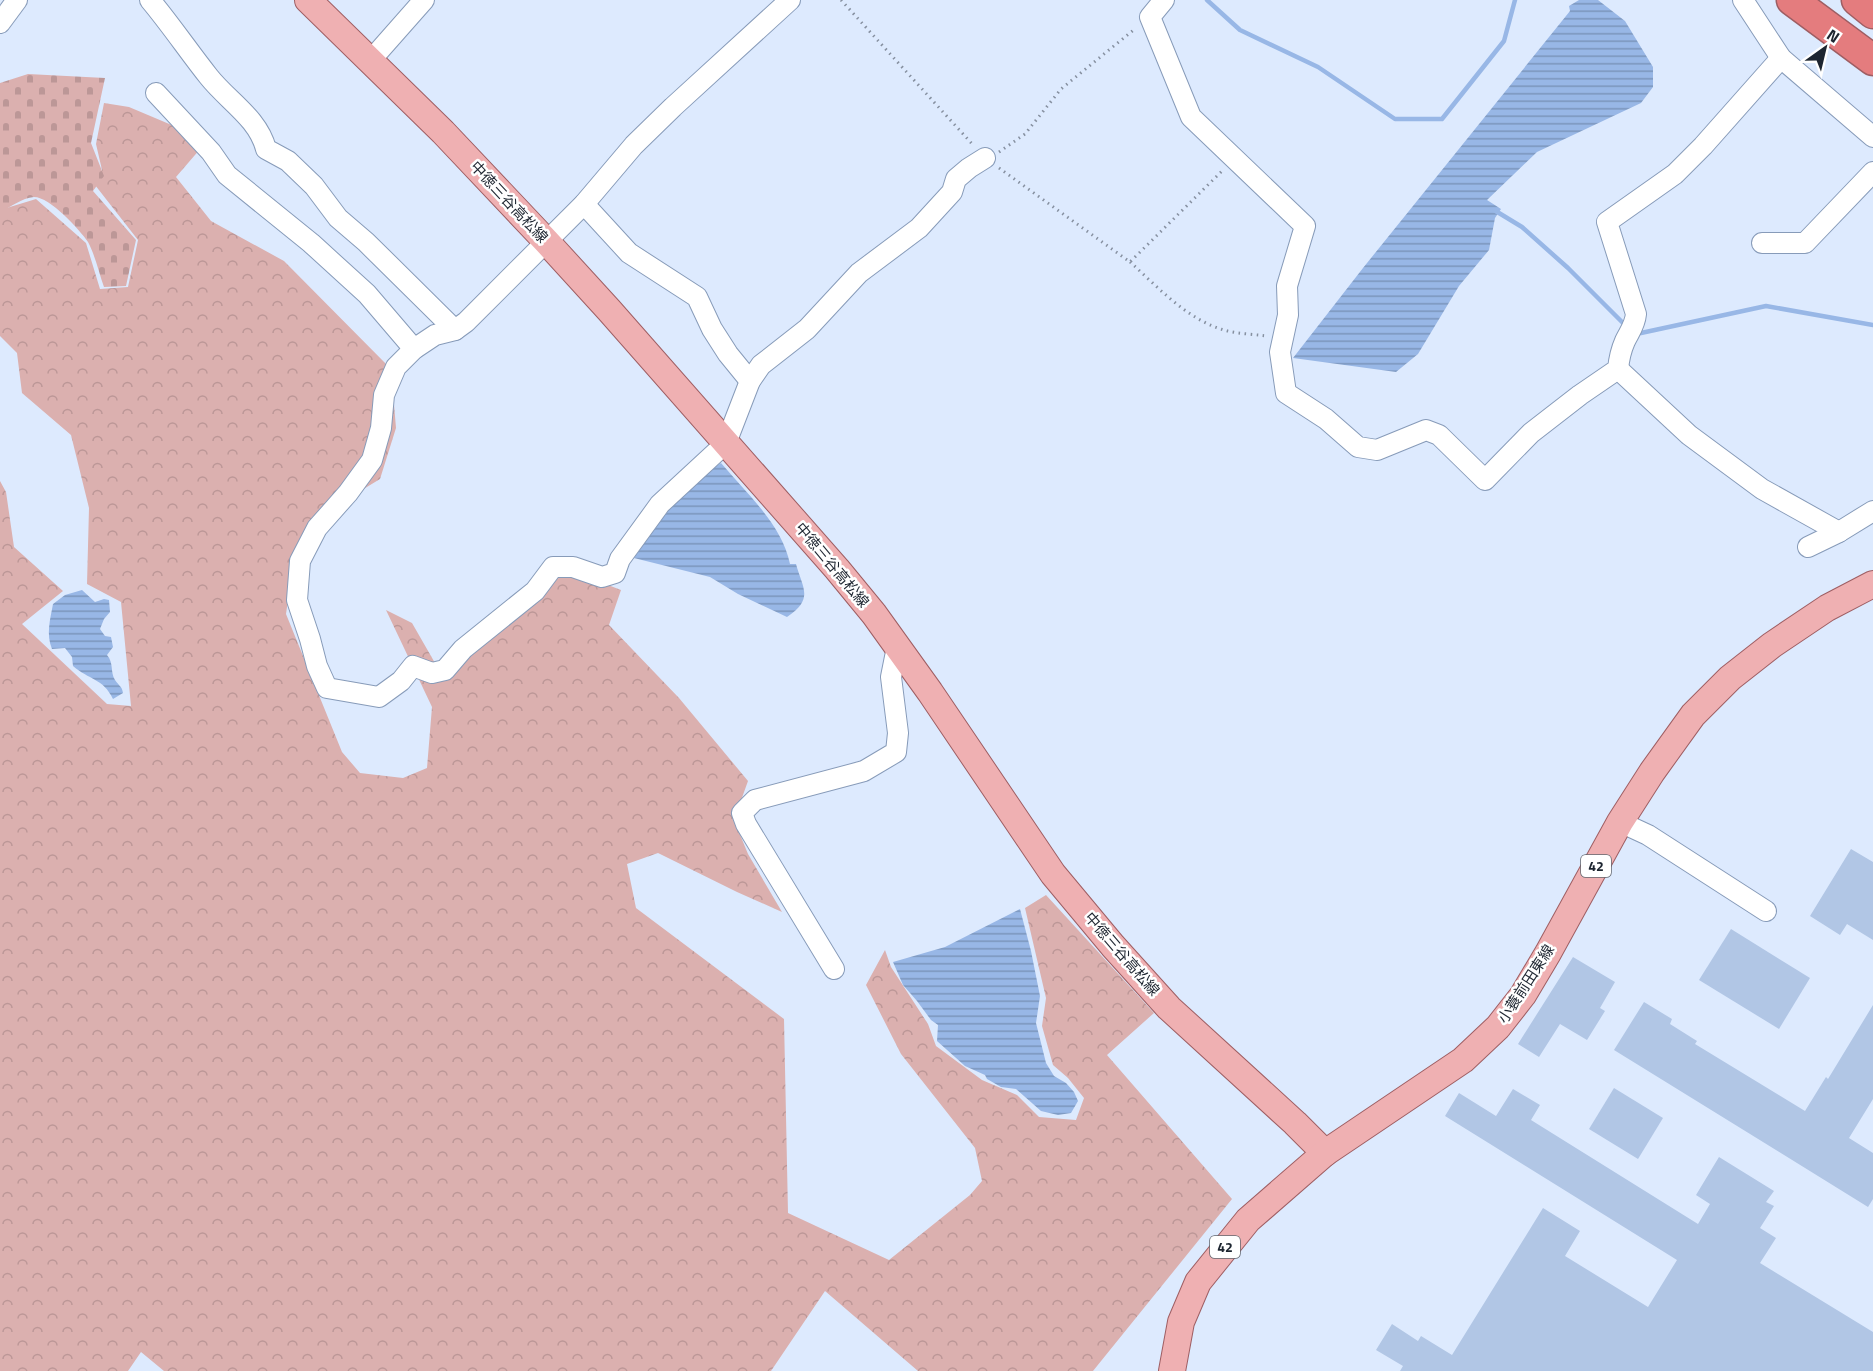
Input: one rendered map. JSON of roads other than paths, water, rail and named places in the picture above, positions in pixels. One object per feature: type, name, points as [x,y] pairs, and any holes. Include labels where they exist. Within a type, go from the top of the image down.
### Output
[{"type":"highway","points":[[1792,0],[1873,60]]},
{"type":"highway","points":[[1826,0],[1873,37]]},
{"type":"highway","points":[[1857,0],[1873,13]]},
{"type":"main road","name":"中徳三谷高松線","points":[[309,0],[443,132],[546,241],[609,309],[837,569],[874,614],[930,692],[1053,874],[1113,946],[1169,1008],[1325,1153]]},
{"type":"main road","name":"小蓑前田東線","points":[[1172,1371],[1181,1322],[1198,1282],[1248,1220],[1325,1153],[1463,1060],[1498,1027],[1523,995],[1548,953],[1620,822],[1693,715],[1730,678],[1772,645],[1827,608],[1873,584]]},
{"type":"street","points":[[0,23],[17,0]]},
{"type":"street","points":[[150,0],[211,79],[242,110],[263,137],[266,149],[288,162],[314,186],[338,218],[366,242],[455,330]]},
{"type":"street","points":[[371,60],[424,0]]},
{"type":"street","points":[[790,0],[634,145],[584,204],[466,322],[455,330],[435,335],[414,349],[396,367],[384,395],[381,428],[372,460],[348,493],[317,528],[300,561],[297,600],[317,666],[327,688],[379,697],[401,681],[413,666],[432,674],[444,670],[463,649],[535,591],[553,567],[573,567],[602,577],[615,573],[620,559],[660,504],[726,443],[750,381],[761,365],[807,329],[859,273],[919,228],[952,192],[956,179],[969,168],[987,159]]},
{"type":"street","points":[[1164,0],[1150,17],[1191,117],[1305,226],[1287,286],[1288,315],[1280,352],[1286,393],[1326,419],[1358,447],[1377,450],[1426,430],[1439,435],[1485,480],[1531,433],[1618,369]]},
{"type":"street","points":[[1743,0],[1781,58],[1873,137]]},
{"type":"street","points":[[1618,369],[1619,357],[1636,322],[1636,314],[1607,222],[1675,174],[1703,147],[1781,58]]},
{"type":"street","points":[[156,93],[212,152],[227,175],[311,243],[367,294],[414,349]]},
{"type":"street","points":[[1762,243],[1805,243],[1873,172]]},
{"type":"street","points":[[584,204],[629,253],[696,297],[728,354],[750,381]]},
{"type":"street","points":[[1618,369],[1689,435],[1762,489],[1839,532]]},
{"type":"street","points":[[1808,547],[1839,532],[1873,511]]},
{"type":"street","points":[[834,969],[746,824],[742,813],[755,800],[864,771],[896,752],[898,733],[891,677],[897,647]]},
{"type":"street","points":[[1620,822],[1648,835],[1766,911]]},
{"type":"water","points":[[1579,0],[1598,0],[1625,21],[1653,67],[1653,87],[1641,103],[1537,152],[1487,200],[1501,209],[1495,218],[1489,250],[1459,286],[1418,354],[1396,372],[1293,358],[1570,11],[1569,6]]},
{"type":"water","points":[[721,463],[771,522],[786,549],[790,564],[796,564],[804,599],[801,605],[787,617],[738,594],[710,577],[634,558],[653,530],[676,503],[702,477]]},
{"type":"water","points":[[82,590],[95,602],[109,600],[110,612],[100,629],[105,636],[111,637],[113,647],[107,655],[115,680],[123,693],[113,699],[105,687],[73,666],[72,657],[65,648],[52,649],[50,643],[49,627],[53,604],[65,595]]},
{"type":"water","points":[[1020,909],[1040,996],[1036,1023],[1046,1063],[1054,1076],[1066,1083],[1074,1092],[1078,1101],[1071,1113],[1058,1115],[1041,1111],[1016,1089],[1001,1087],[987,1079],[985,1075],[965,1066],[937,1041],[938,1025],[931,1020],[903,985],[893,962],[945,947]]},
{"type":"waterway","points":[[1207,0],[1240,30],[1318,67],[1395,119],[1442,119],[1504,41],[1515,0]]},
{"type":"waterway","points":[[1494,210],[1522,227],[1568,268],[1627,327]]},
{"type":"waterway","points":[[1635,330],[1641,333],[1766,306],[1873,325]]}]
